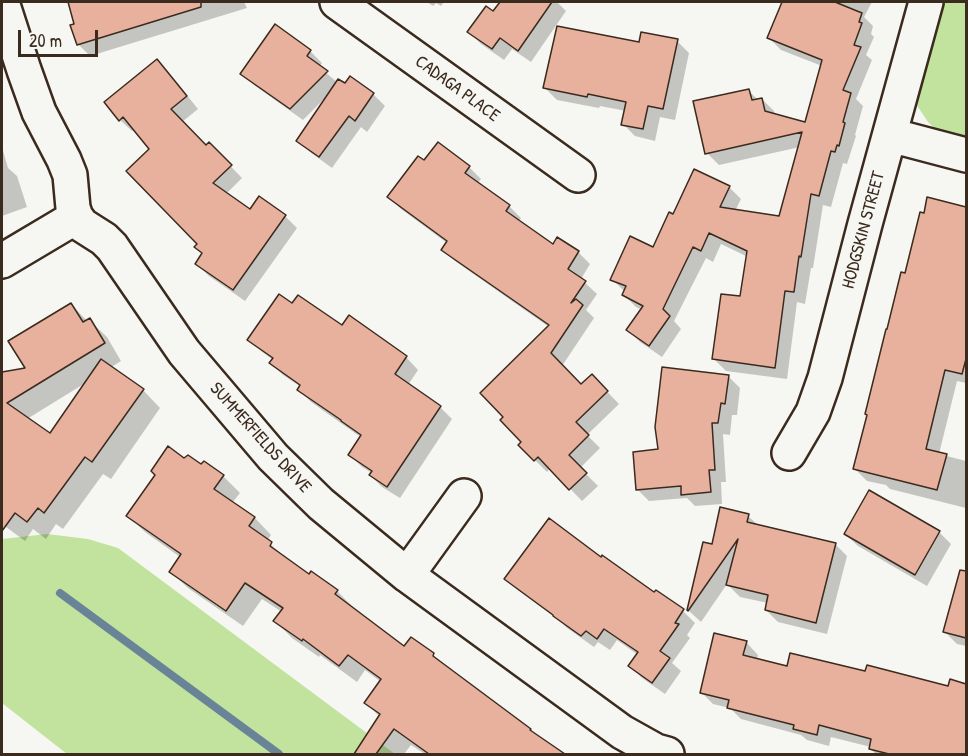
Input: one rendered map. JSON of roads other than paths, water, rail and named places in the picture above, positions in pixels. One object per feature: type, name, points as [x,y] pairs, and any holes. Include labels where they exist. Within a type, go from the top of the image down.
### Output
[{"type":"street","points":[[2,2],[39,112],[70,174],[76,217],[2,261]]},
{"type":"street","name":"CADAGA PLACE","points":[[336,2],[578,175]]},
{"type":"street","name":"HODGSKIN STREET","points":[[789,453],[813,412],[825,378],[864,224],[926,2]]},
{"type":"street","points":[[890,135],[966,155]]},
{"type":"street","name":"SUMMERFIELDS DRIVE","points":[[76,217],[82,225],[104,239],[111,247],[184,352],[273,457],[321,504],[407,574],[622,732],[656,751],[667,754]]},
{"type":"street","points":[[407,574],[464,496]]},
{"type":"waterway","points":[[60,593],[279,754]]}]
